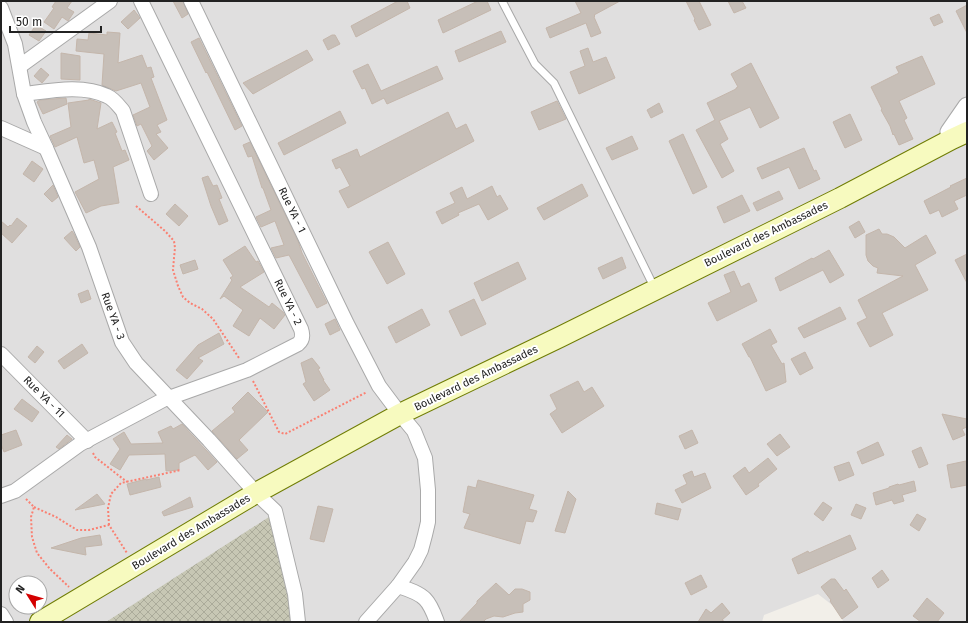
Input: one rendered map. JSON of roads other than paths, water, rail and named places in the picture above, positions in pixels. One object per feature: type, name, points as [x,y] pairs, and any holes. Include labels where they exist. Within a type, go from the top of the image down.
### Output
[{"type":"main road","name":"Boulevard des Ambassades","points":[[40,622],[256,493],[400,414],[840,198],[923,154],[956,134],[967,120]]},
{"type":"street","points":[[20,66],[110,1]]},
{"type":"street","name":"Rue YA - 2","points":[[1,496],[16,491],[80,444],[169,398],[247,370],[298,344],[302,338],[303,334],[141,1]]},
{"type":"street","name":"Rue YA - 1","points":[[191,1],[343,317],[379,386],[414,431],[425,458],[428,490],[428,522],[421,550],[415,562],[398,586],[366,622]]},
{"type":"street","name":"Rue YA - 3","points":[[1,8],[15,44],[24,94],[34,122],[89,247],[122,342],[136,363],[209,440],[256,493],[275,511],[295,594],[298,622]]},
{"type":"street","points":[[24,94],[71,90],[92,90],[107,96],[116,102],[122,111],[151,194]]},
{"type":"street","points":[[956,134],[967,106]]},
{"type":"street","points":[[1,128],[46,148]]},
{"type":"street","name":"Rue YA - 11","points":[[1,354],[87,441]]},
{"type":"street","points":[[398,586],[418,594],[425,599],[437,622]]},
{"type":"street","points":[[1,614],[6,622]]},
{"type":"lane","points":[[502,1],[535,64],[554,83],[655,289]]}]
